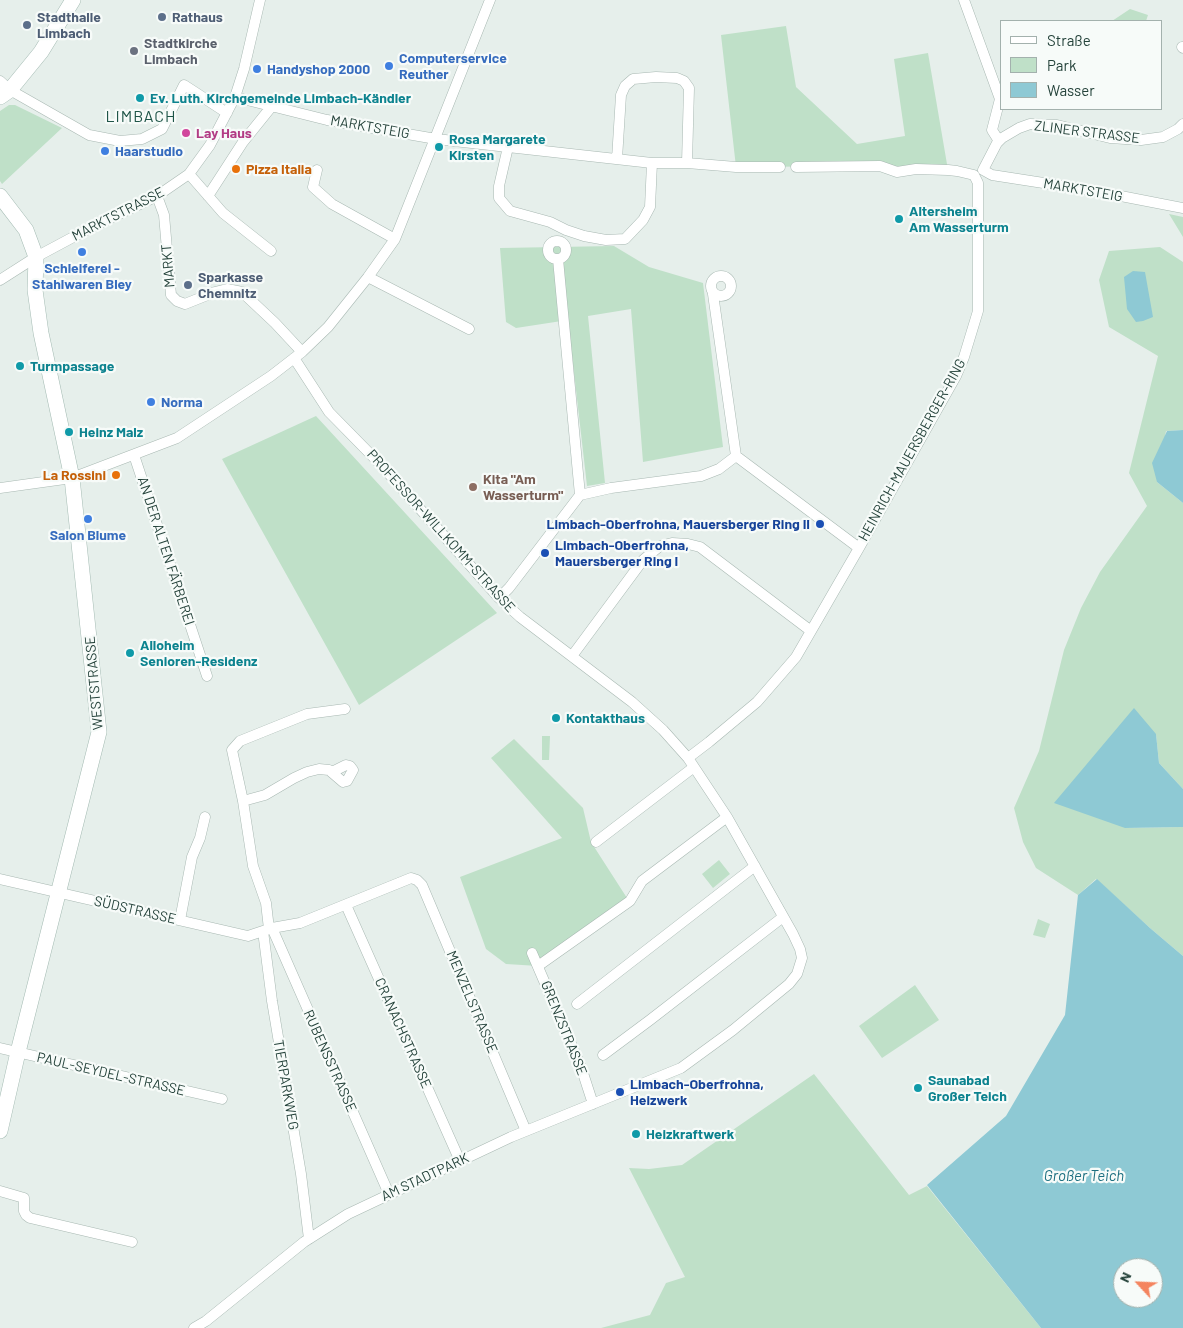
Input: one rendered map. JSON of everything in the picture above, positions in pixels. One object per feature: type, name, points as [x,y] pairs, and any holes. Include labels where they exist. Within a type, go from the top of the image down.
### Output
[{"type":"main road","points":[[3,90],[41,52],[73,0]]},
{"type":"main road","points":[[0,196],[26,230],[36,257]]},
{"type":"main road","name":"WESTSTRASSE","points":[[0,1131],[18,1052],[99,732],[72,478],[41,333],[35,290],[36,257]]},
{"type":"street","name":"MARKTSTRASSE","points":[[0,280],[36,257],[92,227],[157,196],[189,174],[210,145],[235,97],[244,69],[260,0]]},
{"type":"street","points":[[0,488],[72,478],[177,438],[270,376],[328,327],[368,277],[395,239],[490,0]]},
{"type":"street","points":[[964,0],[1000,99],[992,130],[999,140],[978,173]]},
{"type":"street","points":[[617,159],[621,96],[625,86],[633,79],[677,78],[684,81],[690,88],[687,163]]},
{"type":"street","points":[[3,90],[89,135],[120,141],[142,139],[162,129],[184,85],[226,113]]},
{"type":"street","name":"MARKTSTEIG","points":[[235,97],[327,120],[436,138],[652,163],[780,167]]},
{"type":"street","points":[[208,196],[243,142],[272,106]]},
{"type":"street","name":"ZLINER STRASSE","points":[[999,140],[1008,133],[1030,124],[1057,125],[1110,138],[1141,140],[1164,137],[1181,129]]},
{"type":"street","points":[[508,147],[499,186],[499,198],[510,211],[550,222],[584,236],[606,240],[624,239],[643,220],[650,207],[652,163]]},
{"type":"street","name":"MARKTSTEIG","points":[[796,167],[880,166],[897,172],[916,169],[978,173],[1095,191],[1183,208]]},
{"type":"street","points":[[316,170],[313,187],[332,204],[395,239]]},
{"type":"street","name":"HEINRICH-MAUERSBERGER-RING","points":[[688,758],[756,702],[796,657],[956,376],[978,311],[978,173]]},
{"type":"street","points":[[189,174],[222,213],[271,251]]},
{"type":"street","name":"MARKT","points":[[157,196],[164,215],[171,295],[177,301],[185,304],[214,292],[227,289],[242,292],[275,323],[298,354]]},
{"type":"street","points":[[558,259],[580,495]]},
{"type":"street","points":[[368,277],[469,329]]},
{"type":"street","points":[[499,598],[509,588],[580,495],[612,488],[701,476],[719,469],[736,456],[713,294]]},
{"type":"street","name":"PROFESSOR-WILLKOMM-STRASSE","points":[[298,354],[329,412],[382,466],[499,598],[520,617],[632,702],[663,730],[688,758],[727,817],[783,916],[800,949],[802,958],[797,974],[789,984],[734,1030],[680,1068]]},
{"type":"street","name":"AN DER ALTEN FÄRBEREI","points":[[134,455],[207,676]]},
{"type":"street","name":"HEINRICH-MAUERSBERGER-RING","points":[[736,456],[859,548]]},
{"type":"street","points":[[572,656],[643,560],[660,546],[672,543],[700,547],[811,631]]},
{"type":"street","points":[[268,929],[266,903],[253,867],[243,800],[232,750],[240,742],[307,714],[345,709]]},
{"type":"street","points":[[596,842],[694,767]]},
{"type":"street","points":[[243,800],[265,795],[307,772],[319,769],[332,772]]},
{"type":"street","points":[[180,920],[192,857],[200,838],[205,816]]},
{"type":"street","points":[[538,966],[630,901],[642,881],[727,817]]},
{"type":"street","points":[[577,1004],[755,866]]},
{"type":"street","name":"SÜDSTRASSE","points":[[0,879],[248,936],[268,929],[300,923],[411,878]]},
{"type":"street","name":"MENZELSTRASSE","points":[[411,878],[417,880],[422,885],[526,1131]]},
{"type":"street","name":"CRANACHSTRASSE","points":[[346,905],[460,1161]]},
{"type":"street","points":[[602,1055],[783,916]]},
{"type":"street","name":"RUBENSSTRASSE","points":[[268,929],[389,1194]]},
{"type":"street","name":"TIERPARKWEG","points":[[268,929],[272,1001],[301,1174],[309,1239]]},
{"type":"street","name":"GRENZSTRASSE","points":[[532,952],[581,1067],[593,1104]]},
{"type":"street","name":"PAUL-SEYDEL-STRASSE","points":[[0,1048],[222,1099]]},
{"type":"street","name":"AM STADTPARK","points":[[194,1328],[206,1321],[309,1239],[348,1214],[526,1131],[680,1068]]},
{"type":"street","points":[[0,1191],[24,1198],[24,1211],[30,1218],[132,1242]]},
{"type":"green space","points":[[1130,9],[1148,15],[1146,20],[1114,20]]},
{"type":"green space","points":[[786,26],[796,87],[857,144],[905,136],[894,59],[928,53],[948,170],[880,166],[736,167],[721,35]]},
{"type":"green space","points":[[9,105],[15,105],[62,128],[2,184],[0,181],[0,111]]},
{"type":"green space","points":[[1169,214],[1183,217],[1183,237]]},
{"type":"green space","points":[[614,246],[649,267],[703,283],[723,447],[643,462],[631,309],[588,316],[605,483],[587,486],[568,320],[516,328],[506,322],[500,248]]},
{"type":"green space","points":[[1160,247],[1183,262],[1183,430],[1166,431],[1157,482],[1183,503],[1183,789],[1159,763],[1156,734],[1125,828],[1183,827],[1183,956],[1096,879],[1078,895],[1036,868],[1023,842],[1014,808],[1039,751],[1064,650],[1081,608],[1100,572],[1147,506],[1129,473],[1158,356],[1109,327],[1099,280],[1109,251]]},
{"type":"green space","points":[[316,416],[497,613],[359,705],[222,459]]},
{"type":"green space","points":[[542,736],[550,736],[549,760],[542,760]]},
{"type":"green space","points":[[514,739],[583,808],[591,842],[627,898],[538,966],[506,964],[486,949],[460,877],[562,838],[491,758]]},
{"type":"green space","points":[[719,860],[730,874],[713,888],[702,874]]},
{"type":"green space","points":[[1038,919],[1050,924],[1045,938],[1033,935]]},
{"type":"green space","points":[[915,985],[939,1020],[882,1058],[859,1026]]},
{"type":"green space","points":[[814,1074],[909,1195],[927,1186],[1041,1328],[601,1328],[650,1315],[666,1283],[685,1277],[629,1168],[649,1169],[682,1165]]},
{"type":"water","points":[[1133,271],[1145,272],[1153,317],[1136,322],[1127,309],[1124,277]]},
{"type":"water","points":[[1183,430],[1183,503],[1157,482],[1152,463],[1167,431]]},
{"type":"water","points":[[1134,708],[1156,734],[1159,763],[1183,789],[1183,827],[1125,828],[1054,803]]},
{"type":"water","name":"Großer Teich","points":[[1097,879],[1183,956],[1183,1328],[1041,1328],[927,1185],[1006,1116],[1065,1015],[1078,895]]},
{"type":"place","name":"Rathaus","points":[[162,17]]},
{"type":"place","name":"Stadthalle Limbach","points":[[27,25]]},
{"type":"place","name":"Stadtkirche Limbach","points":[[134,51]]},
{"type":"place","name":"Computerservice Reuther","points":[[389,66]]},
{"type":"place","name":"Handyshop 2000","points":[[257,69]]},
{"type":"place","name":"Ev. Luth. Kirchgemeinde Limbach-Kändler","points":[[140,98]]},
{"type":"place","name":"Lay Haus","points":[[186,133]]},
{"type":"place","name":"Rosa Margarete Kirsten","points":[[439,147]]},
{"type":"place","name":"Haarstudio","points":[[105,151]]},
{"type":"place","name":"Pizza Italia","points":[[236,169]]},
{"type":"place","name":"Altersheim Am Wasserturm","points":[[899,219]]},
{"type":"place","name":"Schleiferei - Stahlwaren Bley","points":[[82,252]]},
{"type":"place","name":"Sparkasse Chemnitz","points":[[188,285]]},
{"type":"place","name":"Turmpassage","points":[[20,366]]},
{"type":"place","name":"Norma","points":[[151,402]]},
{"type":"place","name":"Heinz Malz","points":[[69,432]]},
{"type":"place","name":"La Rossini","points":[[116,475]]},
{"type":"place","name":"Kita \"Am Wasserturm\"","points":[[473,487]]},
{"type":"place","name":"Salon Blume","points":[[88,519]]},
{"type":"place","name":"Limbach-Oberfrohna, Mauersberger Ring II","points":[[820,524]]},
{"type":"place","name":"Limbach-Oberfrohna, Mauersberger Ring I","points":[[545,553]]},
{"type":"place","name":"Alloheim Senioren-Residenz","points":[[130,653]]},
{"type":"place","name":"Kontakthaus","points":[[556,718]]},
{"type":"place","name":"Saunabad Großer Teich","points":[[918,1088]]},
{"type":"place","name":"Limbach-Oberfrohna, Heizwerk","points":[[620,1092]]},
{"type":"place","name":"Heizkraftwerk","points":[[636,1134]]},
{"type":"district","name":"LIMBACH","points":[[141,117]]}]
